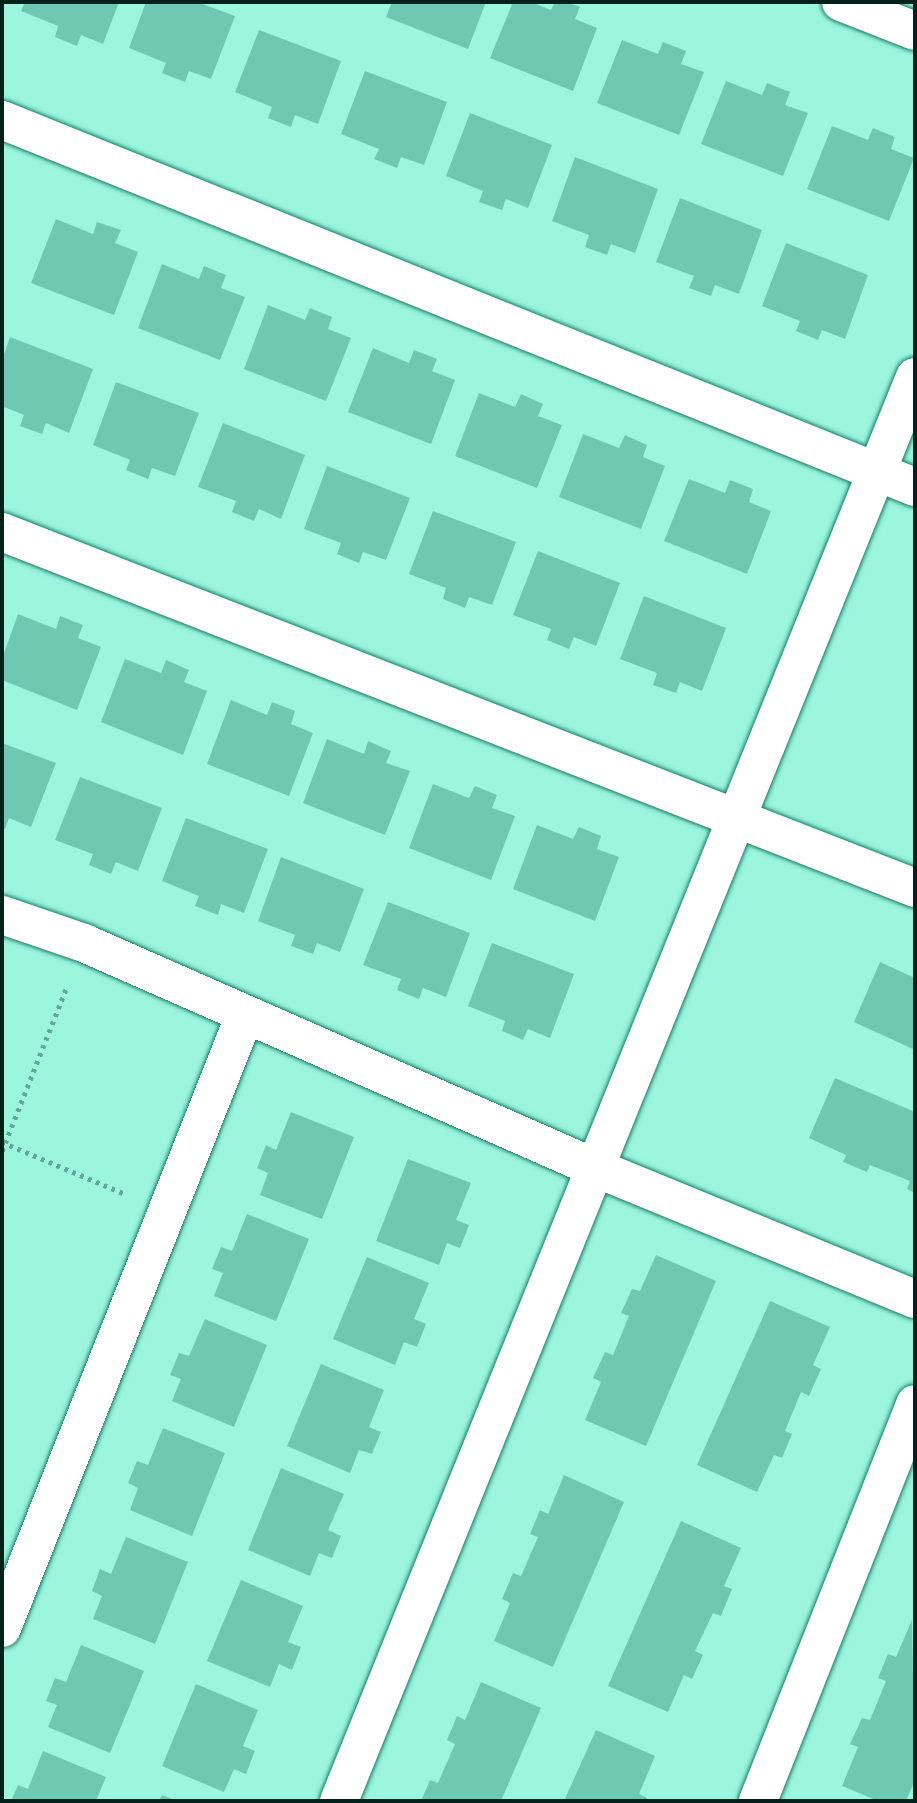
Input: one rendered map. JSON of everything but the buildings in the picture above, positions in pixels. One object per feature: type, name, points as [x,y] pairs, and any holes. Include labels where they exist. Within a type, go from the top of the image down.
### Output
[{"type":"street","points":[[841,2],[915,32]]},
{"type":"street","points":[[2,120],[915,487]]},
{"type":"street","points":[[339,1801],[593,1167],[915,377]]},
{"type":"street","points":[[2,533],[915,888]]},
{"type":"street","points":[[2,915],[84,943],[244,1017],[593,1167],[915,1299]]},
{"type":"street","points":[[2,1628],[244,1017]]},
{"type":"street","points":[[758,1801],[915,1404]]},
{"type":"path","points":[[2,1151],[84,943]]},
{"type":"path","points":[[3,1143],[167,1212]]}]
